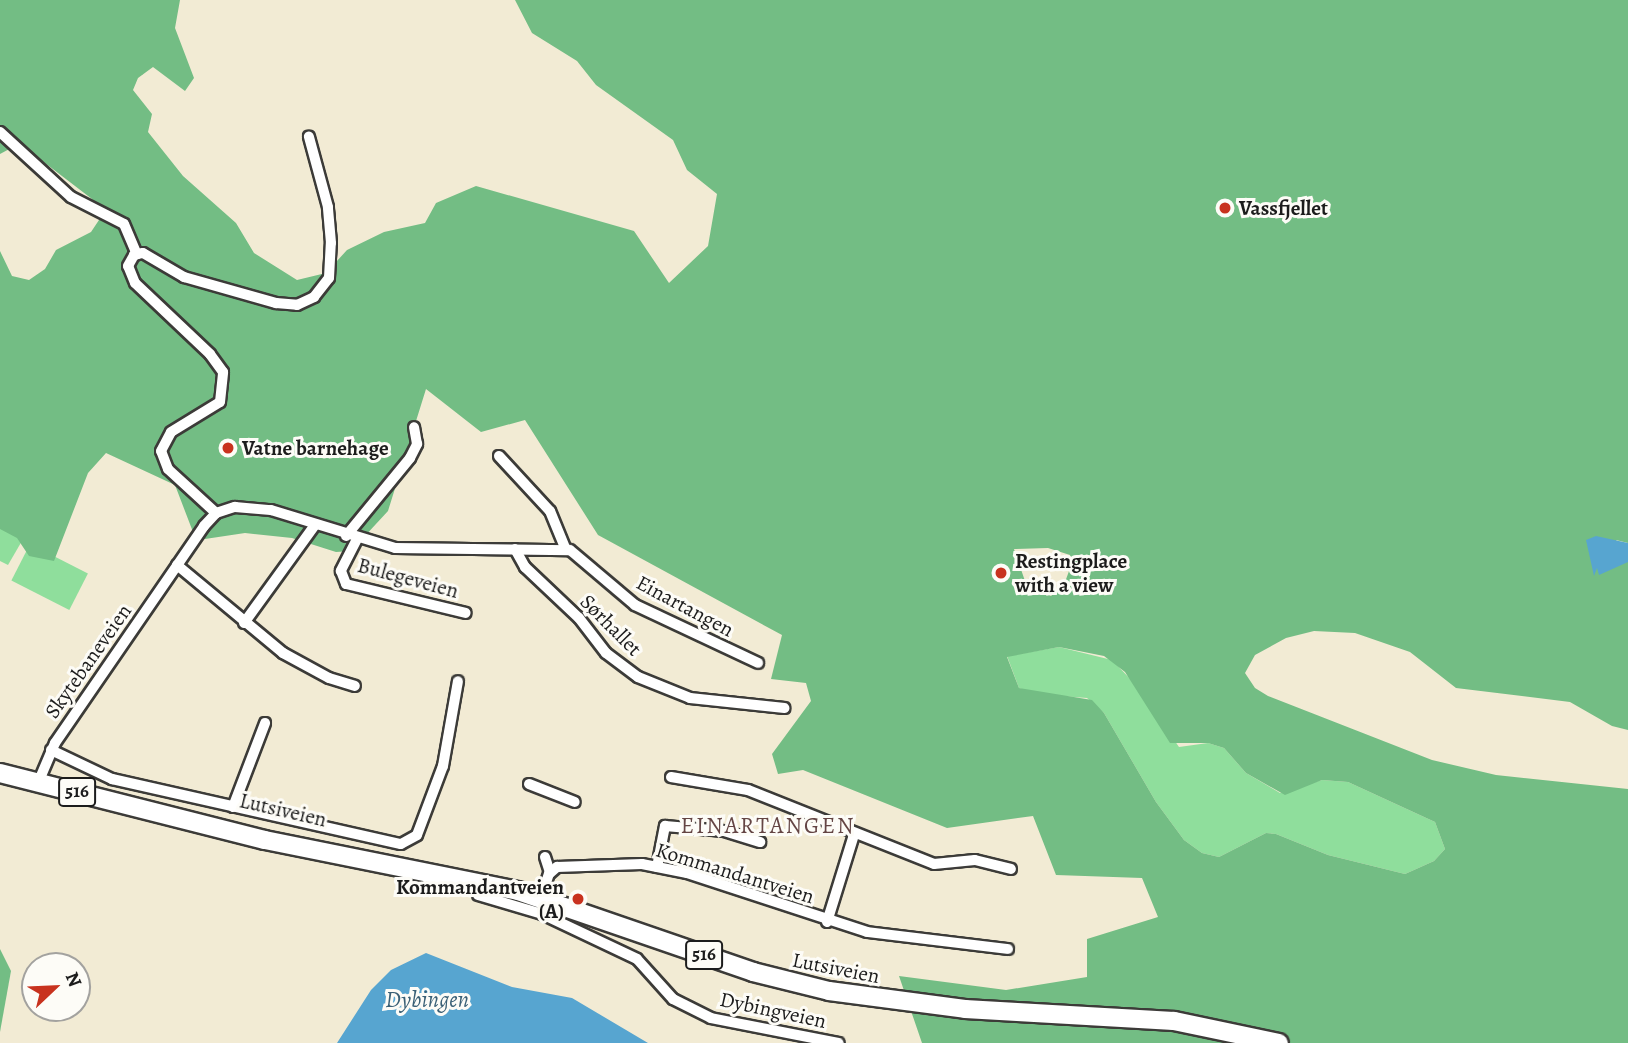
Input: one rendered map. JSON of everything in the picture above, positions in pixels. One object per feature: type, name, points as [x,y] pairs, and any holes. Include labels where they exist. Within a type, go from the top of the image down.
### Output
[{"type":"main road","name":"Lutsiveien","points":[[0,773],[154,809],[239,823],[399,865],[541,898],[753,972],[856,997],[965,1009],[1174,1021],[1279,1043]]},
{"type":"street","points":[[0,132],[71,197],[124,224],[137,254]]},
{"type":"street","points":[[137,254],[151,256],[184,277],[276,303],[297,305],[314,297],[329,278],[331,243],[328,207],[309,137]]},
{"type":"street","points":[[137,254],[128,266],[132,279],[210,354],[223,372],[220,402],[171,432],[161,451],[168,468],[216,513],[235,507],[256,507],[395,548],[566,550],[550,511],[499,456]]},
{"type":"street","points":[[351,537],[410,458],[417,444],[414,427]]},
{"type":"street","name":"Skytebaneveien","points":[[38,783],[51,750],[177,565],[216,513]]},
{"type":"street","points":[[244,623],[316,525]]},
{"type":"street","name":"Bulegeveien","points":[[351,537],[341,572],[346,584],[466,613]]},
{"type":"street","name":"Sørhallet","points":[[515,549],[525,567],[579,618],[606,653],[638,677],[690,698],[784,708]]},
{"type":"street","name":"Einartangen","points":[[566,550],[577,554],[635,605],[758,663]]},
{"type":"street","points":[[177,565],[244,623],[297,661],[355,686]]},
{"type":"street","points":[[51,750],[112,779],[386,842],[410,841],[423,824],[443,766],[458,681]]},
{"type":"street","points":[[233,807],[265,723]]},
{"type":"street","points":[[671,777],[737,787],[854,835],[934,864],[975,860],[1011,869]]},
{"type":"street","points":[[528,784],[575,802]]},
{"type":"street","name":"Kommandantveien","points":[[657,867],[665,826],[714,830],[760,842]]},
{"type":"street","name":"Kommandantveien","points":[[827,922],[854,835]]},
{"type":"street","points":[[541,898],[550,872],[545,857]]},
{"type":"street","name":"Kommandantveien","points":[[550,872],[583,862],[657,867],[827,922],[867,932],[1008,949]]},
{"type":"street","name":"Dybingveien","points":[[478,895],[542,914],[637,959],[673,999],[711,1017],[839,1043]]},
{"type":"street","points":[[637,959],[650,935]]},
{"type":"green space","points":[[0,0],[180,0],[175,28],[194,78],[185,91],[153,67],[138,78],[133,90],[152,114],[148,132],[183,176],[236,223],[254,253],[297,280],[326,273],[347,250],[384,232],[425,223],[436,203],[476,186],[634,231],[669,283],[708,246],[717,194],[687,170],[673,140],[596,85],[577,61],[532,33],[515,0],[1628,0],[1628,543],[1616,540],[1628,558],[1628,730],[1612,726],[1570,702],[1456,688],[1410,652],[1355,633],[1314,631],[1286,638],[1255,655],[1245,673],[1255,688],[1268,696],[1432,760],[1496,775],[1628,789],[1628,1043],[922,1043],[899,976],[1006,990],[1087,977],[1087,939],[1158,917],[1142,878],[1056,875],[1033,816],[947,828],[803,770],[778,774],[772,754],[811,701],[806,683],[771,679],[782,635],[598,535],[525,420],[481,432],[426,389],[388,511],[351,551],[336,552],[292,538],[245,533],[205,539],[193,532],[175,485],[106,453],[88,473],[54,561],[29,556],[17,538],[0,529],[0,251],[12,276],[29,280],[45,269],[56,250],[91,232],[101,217],[92,199],[28,150],[15,146],[0,154]],"holes":[[[1048,548],[1070,555],[1072,563],[1065,582],[1051,596],[1026,584],[1014,549]],[[1059,647],[1104,656],[1125,672],[1170,743],[1208,743],[1224,748],[1246,773],[1285,795],[1322,780],[1348,782],[1435,822],[1445,849],[1434,861],[1405,874],[1328,855],[1276,834],[1266,833],[1219,857],[1202,853],[1184,840],[1156,802],[1104,713],[1092,700],[1019,688],[1007,657]]]},
{"type":"green space","points":[[0,520],[26,534],[8,565],[0,561]]},
{"type":"green space","points":[[30,544],[88,574],[69,610],[11,581]]},
{"type":"green space","points":[[1059,647],[1112,660],[1137,686],[1179,747],[1208,743],[1224,748],[1246,773],[1280,793],[1322,780],[1348,782],[1435,822],[1445,849],[1434,861],[1405,874],[1328,855],[1276,834],[1266,833],[1219,857],[1202,853],[1184,840],[1156,802],[1104,713],[1087,698],[1036,694],[1019,688],[1007,656]]},
{"type":"green space","points":[[0,949],[11,971],[0,1032]]},
{"type":"water","points":[[1596,536],[1628,543],[1628,562],[1599,575],[1597,568],[1594,576],[1586,540]]},
{"type":"water","name":"Dybingen","points":[[426,953],[512,987],[572,998],[648,1043],[337,1043],[371,990],[391,970]]},
{"type":"place","name":"Vassfjellet","points":[[1225,208]]},
{"type":"place","name":"Vatne barnehage","points":[[228,448]]},
{"type":"place","name":"Restingplace with a view","points":[[1001,573]]},
{"type":"place","name":"Kommandantveien (A)","points":[[578,899]]},
{"type":"district","name":"EINARTANGEN","points":[[768,826]]}]
